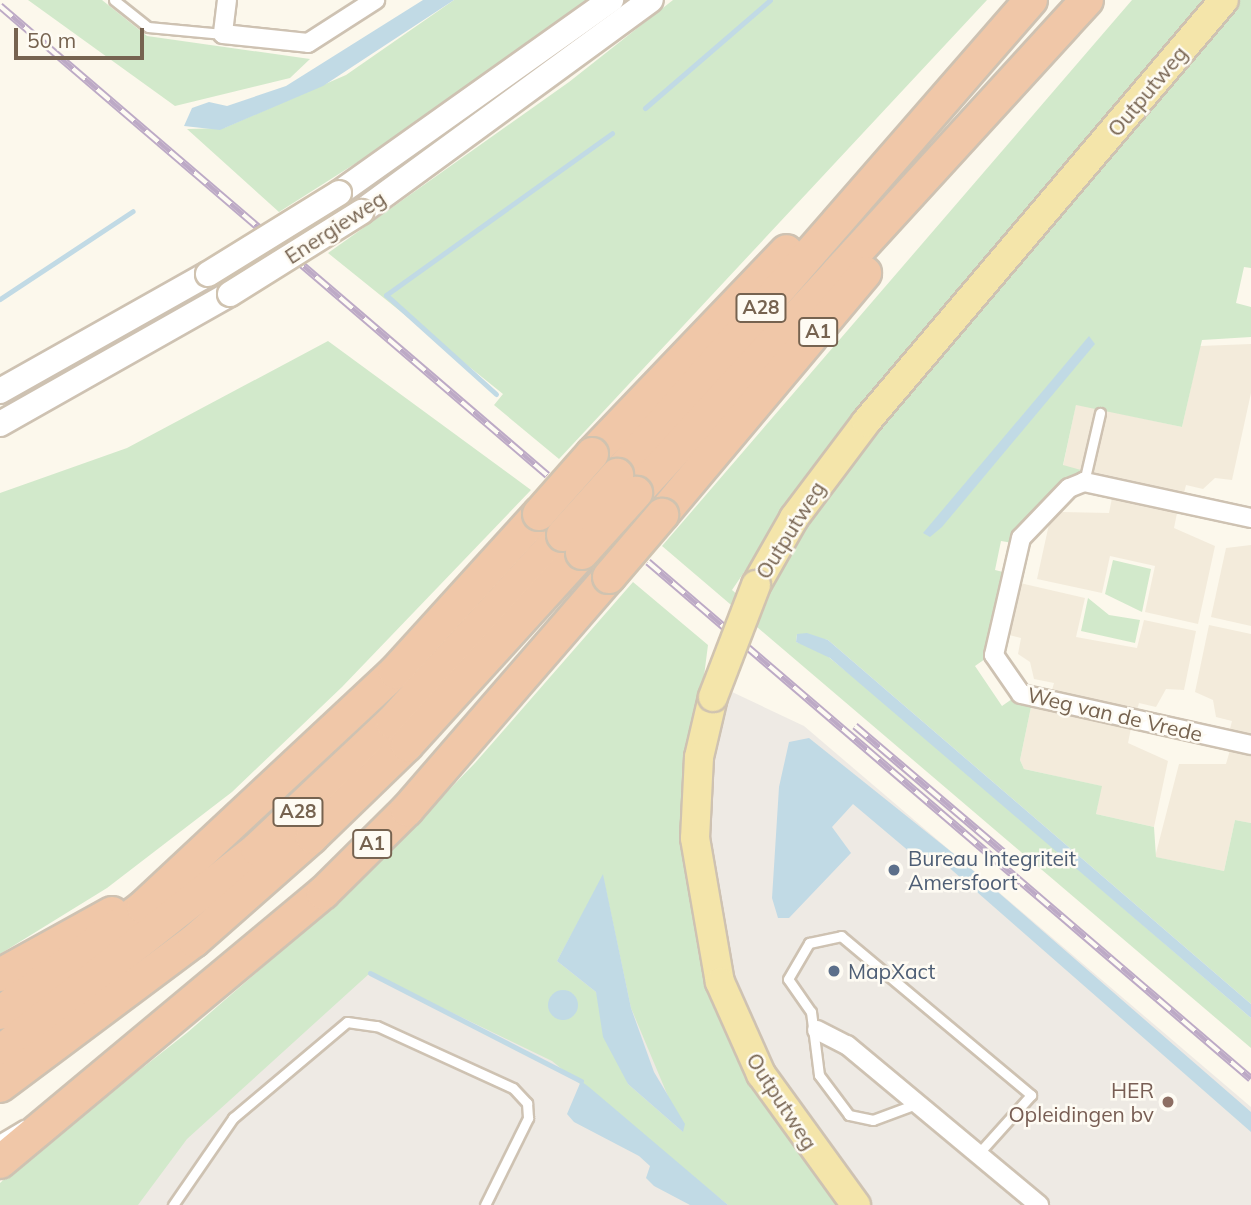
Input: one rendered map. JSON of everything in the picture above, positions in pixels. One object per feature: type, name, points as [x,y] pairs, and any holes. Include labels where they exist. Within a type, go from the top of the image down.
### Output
[{"type":"highway","name":"A28","points":[[626,484],[906,141],[1031,0]]},
{"type":"highway","name":"A28","points":[[0,1087],[194,941],[312,837],[407,745],[572,544],[626,484],[963,140],[1087,0]]},
{"type":"highway","name":"A1","points":[[0,1162],[265,944],[407,810],[846,299],[963,140]]},
{"type":"highway","name":"A28","points":[[0,1013],[120,926],[395,672],[593,454],[766,270],[906,141]]},
{"type":"highway","name":"A28","points":[[0,1052],[257,849],[392,722],[572,544]]},
{"type":"highway","name":"A28","points":[[0,975],[168,882]]},
{"type":"main road","name":"Energieweg","points":[[0,391],[208,274],[339,193],[611,0]]},
{"type":"main road","name":"Energieweg","points":[[0,424],[230,294],[361,212],[651,0]]},
{"type":"main road","name":"Outputweg","points":[[856,1205],[824,1165],[739,1032],[708,933],[696,795],[713,697],[755,585],[794,518],[866,422],[1224,0]]},
{"type":"main road","name":"Outputweg","points":[[824,1165],[863,1205]]},
{"type":"street","points":[[227,0],[223,34],[309,43],[375,0]]},
{"type":"street","points":[[1084,482],[1251,518]]},
{"type":"street","name":"Weg van de Vrede","points":[[1084,482],[1069,488],[1021,538],[994,655],[1021,694],[1251,745]]},
{"type":"street","points":[[817,1030],[847,1045],[1039,1205]]},
{"type":"lane","points":[[114,0],[148,27],[223,34]]},
{"type":"lane","points":[[1084,482],[1100,413]]},
{"type":"lane","points":[[918,1104],[873,1120],[849,1115],[818,1075],[817,1030],[811,1012],[793,993],[790,968],[809,943],[841,936],[1031,1095],[979,1153]]},
{"type":"lane","points":[[173,1205],[233,1118],[347,1022],[377,1026],[513,1088],[527,1102],[528,1118],[485,1205]]},
{"type":"lane","points":[[0,1139],[103,1077]]},
{"type":"shaded area","points":[[1251,344],[1251,393],[1232,480],[1215,478],[1203,489],[1186,485],[1183,497],[1063,466],[1076,404],[1182,427],[1200,346]]},
{"type":"shaded area","points":[[1112,498],[1177,513],[1174,528],[1215,546],[1198,624],[1145,612],[1155,566],[1110,556],[1102,593],[1037,579],[1049,524],[1062,512],[1109,513]]},
{"type":"shaded area","points":[[1251,545],[1251,626],[1211,617],[1226,548]]},
{"type":"shaded area","points":[[1020,583],[1085,598],[1076,637],[1137,648],[1144,620],[1196,631],[1184,690],[1166,689],[1156,707],[1139,703],[1136,713],[1051,694],[1054,683],[1034,679],[1030,662],[1018,654],[1021,638],[1009,635]]},
{"type":"shaded area","points":[[1209,625],[1251,634],[1251,737],[1229,733],[1232,721],[1216,717],[1213,700],[1195,692]]},
{"type":"shaded area","points":[[626,642],[804,726],[1251,1107],[1251,1205],[113,1205]]},
{"type":"shaded area","points":[[1031,707],[1131,728],[1128,743],[1168,761],[1154,827],[1096,814],[1101,786],[1024,769],[1020,760]]},
{"type":"shaded area","points":[[1230,750],[1251,755],[1251,823],[1235,820],[1224,871],[1155,857],[1179,764],[1226,764]]},
{"type":"green space","points":[[28,0],[102,0],[147,36],[310,59],[290,78],[175,106]]},
{"type":"green space","points":[[454,0],[590,0],[416,125],[279,212],[187,129],[224,128],[346,75]]},
{"type":"green space","points":[[673,0],[987,0],[559,459],[494,405],[503,394],[328,253],[569,82]]},
{"type":"green space","points":[[1132,0],[1210,0],[833,441],[732,590],[761,615],[777,564],[842,468],[1235,0],[1251,0],[1251,268],[1244,267],[1236,303],[1251,307],[1251,337],[1202,340],[1182,427],[1076,405],[1063,465],[1081,470],[1080,476],[1013,543],[1001,541],[995,570],[1003,572],[985,659],[975,666],[1002,706],[1012,699],[1031,707],[1020,760],[1024,769],[1102,786],[1096,814],[1154,827],[1156,857],[1224,871],[1235,820],[1251,823],[1251,1004],[828,640],[797,634],[796,642],[820,650],[879,698],[1251,1018],[1251,1048],[662,546]]},
{"type":"green space","points":[[328,341],[531,490],[342,687],[232,792],[107,888],[0,954],[0,493],[127,448]]},
{"type":"green space","points":[[1113,560],[1151,569],[1142,612],[1105,594]]},
{"type":"green space","points":[[633,582],[708,645],[687,809],[687,881],[699,957],[740,1061],[839,1205],[728,1205],[552,1061],[370,973],[187,1139],[138,1205],[0,1205],[0,1183],[29,1157],[188,1032],[355,887],[475,763]],"holes":[[[603,876],[631,1008],[683,1132],[628,1084],[596,992],[557,961]]]},
{"type":"green space","points":[[1088,598],[1109,615],[1140,620],[1135,643],[1081,631]]},
{"type":"water","points":[[423,0],[454,0],[323,86],[220,130],[184,126],[192,108],[209,102],[227,106],[286,86]]},
{"type":"water","points":[[1089,336],[1095,344],[942,527],[930,537],[923,533]]},
{"type":"water","points":[[807,633],[828,640],[1251,1004],[1251,1018],[830,658],[796,642],[797,634]]},
{"type":"water","points":[[809,738],[954,854],[1251,1112],[1251,1132],[937,857],[917,858],[853,804],[832,827],[851,853],[789,918],[778,918],[772,898],[779,787],[789,742]]},
{"type":"water","points":[[603,874],[631,1008],[654,1072],[685,1124],[683,1132],[628,1084],[603,1037],[596,992],[557,961]]},
{"type":"water","points":[[563,990],[574,994],[578,1005],[574,1016],[563,1020],[552,1016],[548,1005],[552,994]]},
{"type":"water","points":[[581,1081],[728,1205],[690,1205],[654,1186],[646,1178],[650,1166],[639,1156],[574,1122],[567,1114]]},
{"type":"waterway","points":[[645,108],[770,0]]},
{"type":"waterway","points":[[496,394],[386,295],[612,133]]},
{"type":"waterway","points":[[0,299],[133,211]]},
{"type":"waterway","points":[[370,973],[581,1081]]},
{"type":"railway","points":[[0,6],[547,475]]},
{"type":"railway","points":[[648,562],[1251,1079]]},
{"type":"railway","points":[[855,726],[1004,853]]},
{"type":"place","name":"Bureau Integriteit Amersfoort","points":[[894,870]]},
{"type":"place","name":"MapXact","points":[[834,971]]},
{"type":"place","name":"HER Opleidingen bv","points":[[1168,1102]]}]
